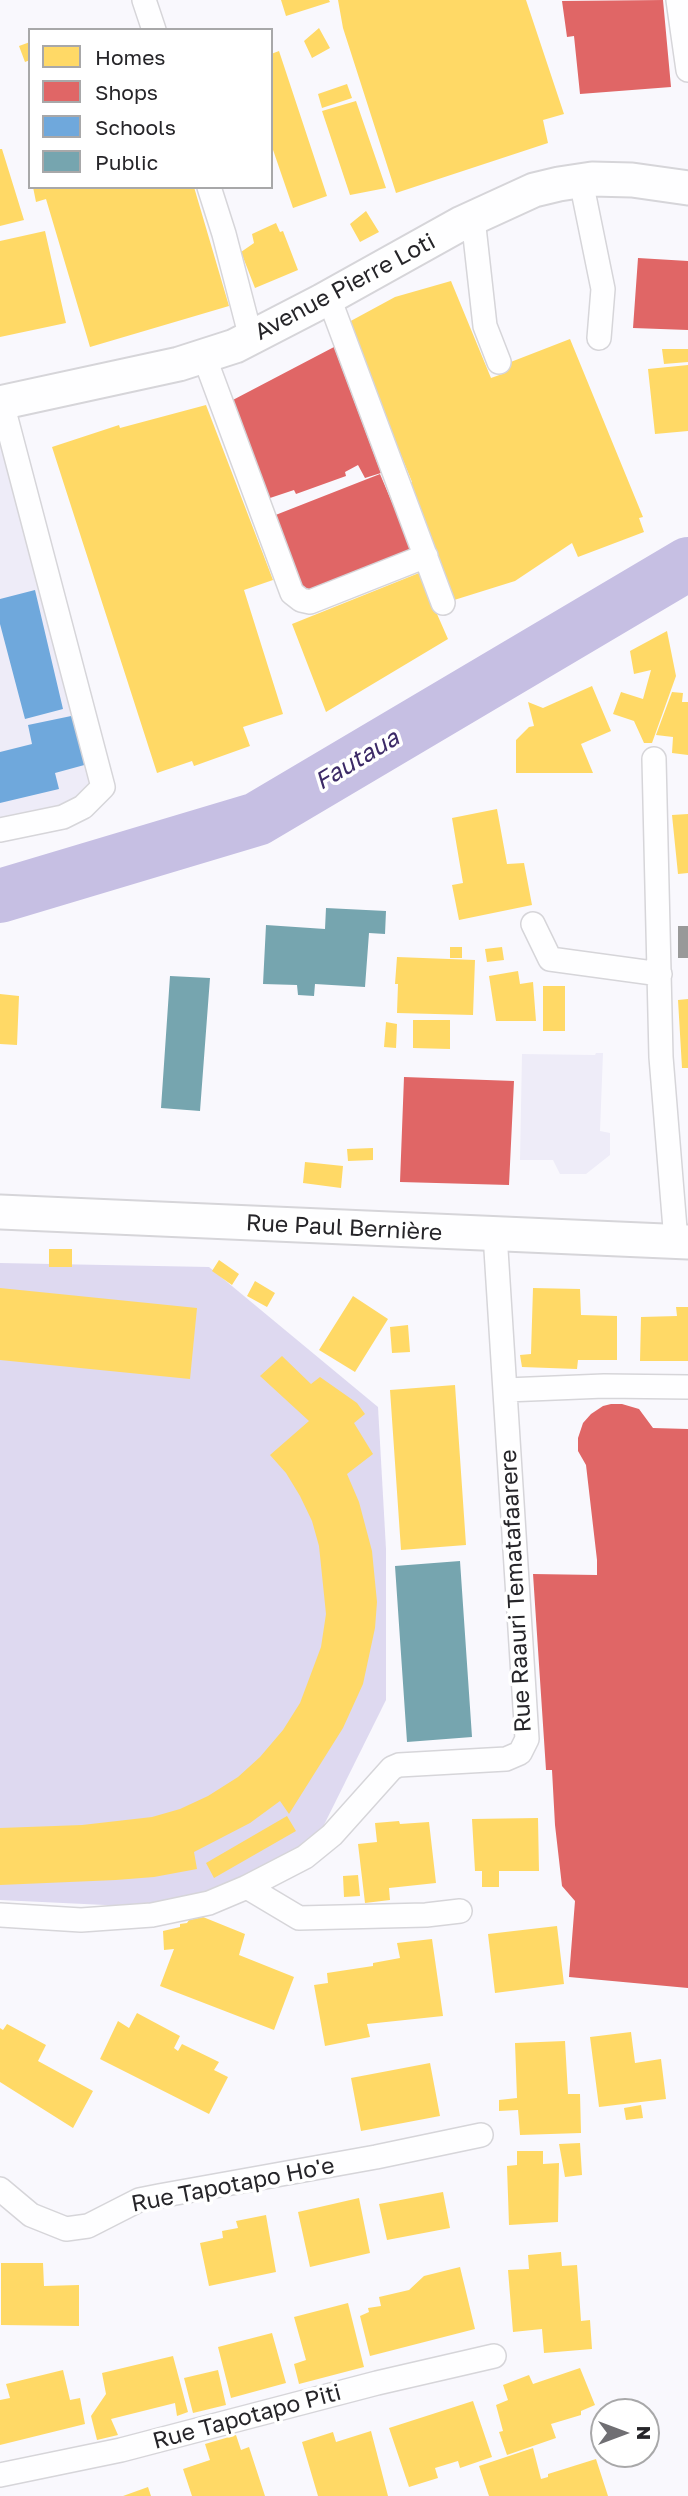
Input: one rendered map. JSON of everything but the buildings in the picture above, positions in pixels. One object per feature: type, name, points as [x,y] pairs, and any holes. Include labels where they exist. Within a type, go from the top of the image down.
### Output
[{"type":"main road","name":"Avenue Pierre Loti","points":[[1,403],[179,364],[235,346],[329,298],[473,218],[534,190],[581,181],[632,180],[688,188]]},
{"type":"main road","name":"Rue Paul Bernière","points":[[0,1212],[682,1242]]},
{"type":"street","points":[[144,0],[153,28]]},
{"type":"street","points":[[678,0],[688,70]]},
{"type":"street","points":[[581,181],[603,289],[599,338]]},
{"type":"street","points":[[210,189],[225,234],[251,338]]},
{"type":"street","points":[[473,218],[485,326],[499,362]]},
{"type":"street","points":[[329,298],[443,603]]},
{"type":"street","points":[[204,356],[292,593],[301,600],[310,601],[426,556]]},
{"type":"street","points":[[0,831],[63,817],[83,807],[103,787],[1,403]]},
{"type":"street","points":[[654,759],[661,1057],[682,1242]]},
{"type":"street","points":[[533,924],[550,959],[660,974]]},
{"type":"street","name":"Rue Raauri Tematafaarere","points":[[0,1915],[82,1920],[152,1914],[209,1903],[247,1888],[305,1857],[332,1835],[392,1768],[399,1765],[506,1759],[520,1753],[527,1739],[510,1504],[506,1390],[495,1234]]},
{"type":"street","points":[[506,1390],[604,1386],[688,1387]]},
{"type":"street","points":[[247,1888],[299,1918],[426,1916],[460,1911]]},
{"type":"street","name":"Rue Tapotapo Ho'e","points":[[0,2189],[32,2216],[66,2229],[88,2226],[126,2206],[159,2196],[481,2135]]},
{"type":"street","name":"Rue Tapotapo Piti","points":[[0,2475],[121,2449],[377,2383],[494,2356]]},
{"type":"shaded area","points":[[0,436],[93,785],[59,808],[0,819]]},
{"type":"shaded area","points":[[603,1053],[600,1131],[610,1133],[610,1155],[586,1174],[560,1174],[553,1160],[520,1160],[522,1054]]},
{"type":"shaded area","points":[[0,1263],[209,1267],[378,1407],[386,1549],[386,1700],[313,1847],[230,1891],[147,1907],[0,1900]]},
{"type":"waterway","name":"Fautaua","points":[[0,896],[257,819],[688,564]]}]
